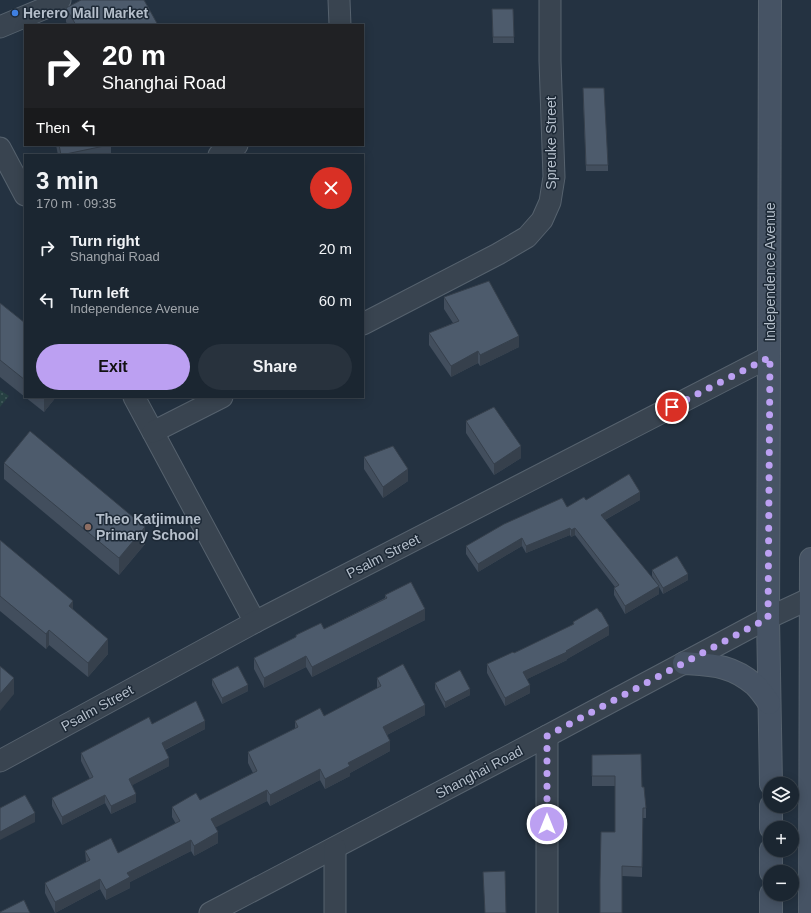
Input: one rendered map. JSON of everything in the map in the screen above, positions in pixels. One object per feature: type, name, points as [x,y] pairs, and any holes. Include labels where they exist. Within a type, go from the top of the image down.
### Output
[{"type":"main road","name":"Independence Avenue","points":[[770,0],[768,618],[771,777]]},
{"type":"main road","points":[[810,913],[811,559]]},
{"type":"main road","points":[[684,663],[720,666],[738,672],[756,686],[769,703]]},
{"type":"main road","points":[[771,901],[771,913]]},
{"type":"street","points":[[0,27],[43,9],[60,0]]},
{"type":"street","points":[[339,0],[340,24]]},
{"type":"street","name":"Spreuke Street","points":[[364,323],[498,254],[526,237],[542,220],[550,202],[554,177],[550,61],[550,0]]},
{"type":"street","points":[[221,154],[235,146]]},
{"type":"street","points":[[0,148],[24,192]]},
{"type":"street","name":"Psalm Street","points":[[0,761],[255,622],[770,357]]},
{"type":"street","points":[[135,398],[255,622]]},
{"type":"street","points":[[153,432],[220,398]]},
{"type":"street","name":"Shanghai Road","points":[[210,913],[768,618],[811,598]]},
{"type":"street","points":[[547,736],[547,913]]},
{"type":"street","points":[[335,848],[335,913]]},
{"type":"green space","points":[[0,390],[9,396],[0,407]]},
{"type":"building","points":[[81,0],[144,0],[157,24],[75,24],[66,8]]},
{"type":"building","points":[[492,9],[513,9],[514,37],[493,37]]},
{"type":"building","points":[[583,88],[604,88],[608,165],[586,165]]},
{"type":"building","points":[[59,146],[104,146],[66,154],[61,154]]},
{"type":"building","points":[[489,281],[519,336],[480,355],[478,351],[451,366],[429,333],[459,321],[444,297]]},
{"type":"building","points":[[0,303],[24,322],[24,379],[0,360]]},
{"type":"building","points":[[494,407],[521,446],[494,464],[466,421]]},
{"type":"building","points":[[30,431],[145,527],[119,558],[4,463]]},
{"type":"building","points":[[393,446],[408,469],[383,487],[364,457]]},
{"type":"building","points":[[629,474],[640,492],[601,515],[659,586],[625,606],[614,588],[619,585],[575,528],[571,530],[570,528],[526,546],[522,538],[478,564],[466,546],[504,524],[562,498],[567,507],[584,497],[586,500]]},
{"type":"building","points":[[0,540],[73,601],[69,606],[108,639],[88,663],[49,630],[46,634],[0,596]]},
{"type":"building","points":[[677,556],[688,574],[663,588],[652,570]]},
{"type":"building","points":[[411,582],[425,609],[312,667],[306,656],[264,678],[254,658],[321,623],[324,629],[387,598],[385,595]]},
{"type":"building","points":[[597,608],[609,626],[566,651],[567,652],[523,672],[530,685],[505,698],[487,664],[513,652],[514,653],[574,624],[573,622]]},
{"type":"building","points":[[403,664],[425,705],[383,727],[390,741],[348,763],[350,766],[325,779],[320,769],[270,795],[267,790],[211,819],[218,832],[194,846],[191,840],[127,873],[130,877],[106,890],[100,879],[55,902],[45,883],[90,860],[85,851],[111,838],[118,853],[180,821],[172,807],[196,793],[200,800],[257,771],[248,752],[298,727],[295,721],[320,708],[324,716],[381,686],[377,678]]},
{"type":"building","points":[[0,666],[14,678],[0,694]]},
{"type":"building","points":[[238,666],[248,685],[222,698],[212,679]]},
{"type":"building","points":[[460,670],[470,689],[445,702],[435,683]]},
{"type":"building","points":[[196,701],[205,721],[162,743],[169,758],[129,779],[136,794],[111,806],[105,795],[62,817],[52,798],[93,777],[81,753],[149,717],[152,724]]},
{"type":"building","points":[[641,754],[642,787],[644,787],[646,808],[643,808],[642,867],[622,866],[622,913],[600,913],[601,832],[615,832],[615,776],[592,776],[592,755]]},
{"type":"building","points":[[25,795],[35,813],[0,832],[0,808]]},
{"type":"building","points":[[505,871],[506,913],[485,913],[483,872]]},
{"type":"building","points":[[24,900],[30,913],[0,913],[0,912]]},
{"type":"place","name":"Herero Mall Market","points":[[15,13]]},
{"type":"place","name":"Theo Katjimune Primary School","points":[[88,527]]},
{"type":"route","points":[[547,824],[547,736],[768,618],[770,357],[672,407]]}]
